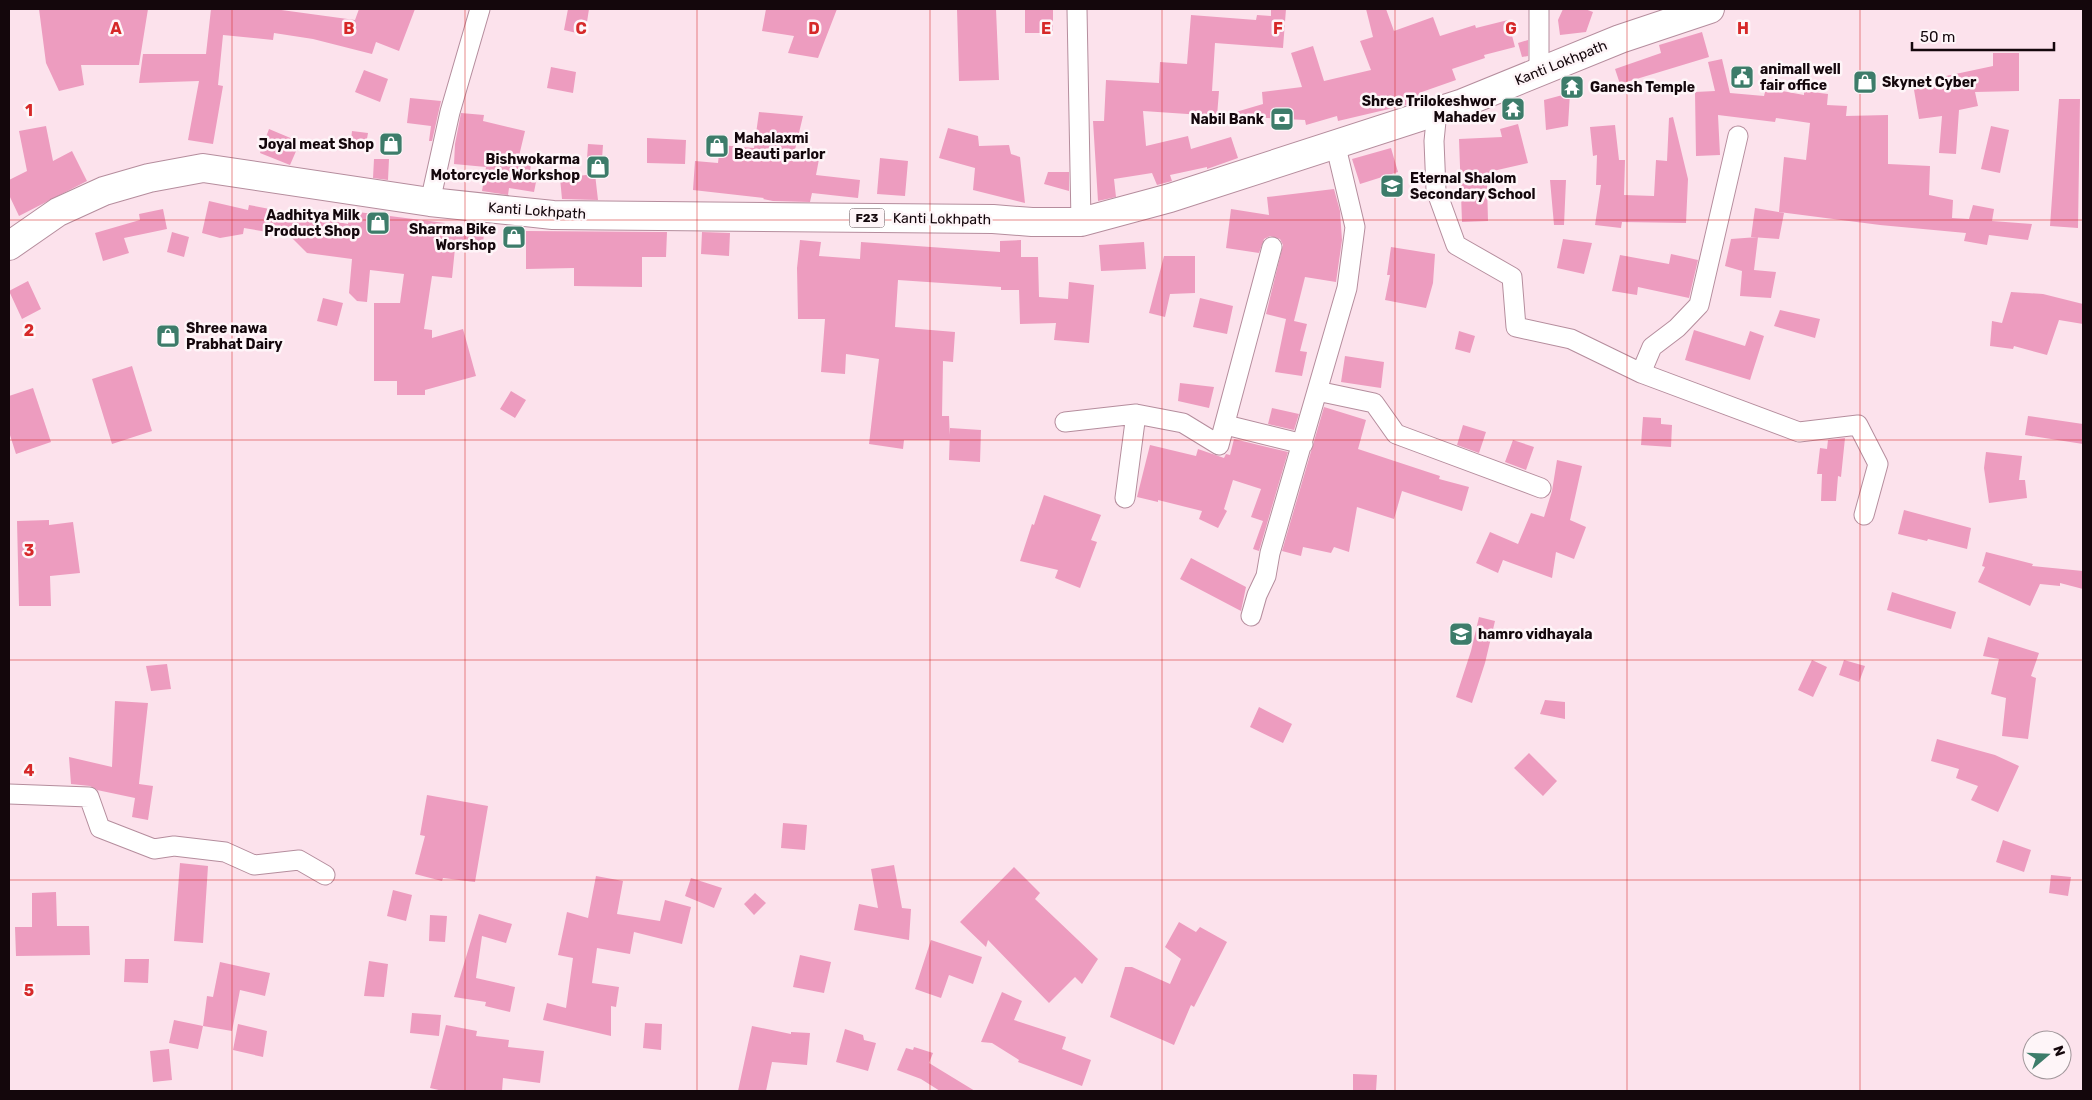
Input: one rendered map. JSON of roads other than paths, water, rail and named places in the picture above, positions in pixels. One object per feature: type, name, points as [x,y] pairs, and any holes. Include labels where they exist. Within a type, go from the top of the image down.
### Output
[{"type":"main road","name":"Kanti Lokhpath","points":[[9,246],[58,212],[104,191],[149,178],[203,168],[430,202],[553,215],[993,219],[1032,222],[1081,222],[1170,198],[1463,104],[1620,39],[1710,9]]},
{"type":"street","points":[[430,202],[450,112],[480,9]]},
{"type":"street","points":[[1077,9],[1081,222]]},
{"type":"street","points":[[1539,9],[1539,72]]},
{"type":"street","points":[[1437,112],[1434,141],[1436,190],[1456,245],[1512,277],[1516,327],[1570,340],[1641,374],[1799,432],[1858,425],[1878,464],[1864,515]]},
{"type":"street","points":[[1641,374],[1652,346],[1677,328],[1699,305],[1738,136]]},
{"type":"street","points":[[1251,616],[1257,595],[1266,576],[1270,553],[1303,444],[1346,288],[1355,227],[1336,146]]},
{"type":"street","points":[[1065,422],[1136,414],[1183,423],[1219,445],[1226,425],[1272,247]]},
{"type":"street","points":[[1317,391],[1374,403],[1396,434],[1541,488]]},
{"type":"street","points":[[1125,498],[1136,414]]},
{"type":"street","points":[[1226,425],[1303,444]]},
{"type":"street","points":[[9,794],[89,797],[100,828],[154,849],[174,846],[225,852],[254,865],[299,860],[325,874]]},
{"type":"place","name":"animall well fair office","points":[[1742,77]]},
{"type":"place","name":"Skynet Cyber","points":[[1865,82]]},
{"type":"place","name":"Ganesh Temple","points":[[1572,87]]},
{"type":"place","name":"Shree Trilokeshwor Mahadev","points":[[1513,109]]},
{"type":"place","name":"Nabil Bank","points":[[1282,119]]},
{"type":"place","name":"Joyal meat Shop","points":[[391,144]]},
{"type":"place","name":"Mahalaxmi Beauti parlor","points":[[717,146]]},
{"type":"place","name":"Bishwokarma Motorcycle Workshop","points":[[598,167]]},
{"type":"place","name":"Eternal Shalom Secondary School","points":[[1392,186]]},
{"type":"place","name":"Aadhitya Milk Product Shop","points":[[378,223]]},
{"type":"place","name":"Sharma Bike Worshop","points":[[514,237]]},
{"type":"place","name":"Shree nawa Prabhat Dairy","points":[[168,336]]},
{"type":"place","name":"hamro vidhayala","points":[[1461,634]]}]
